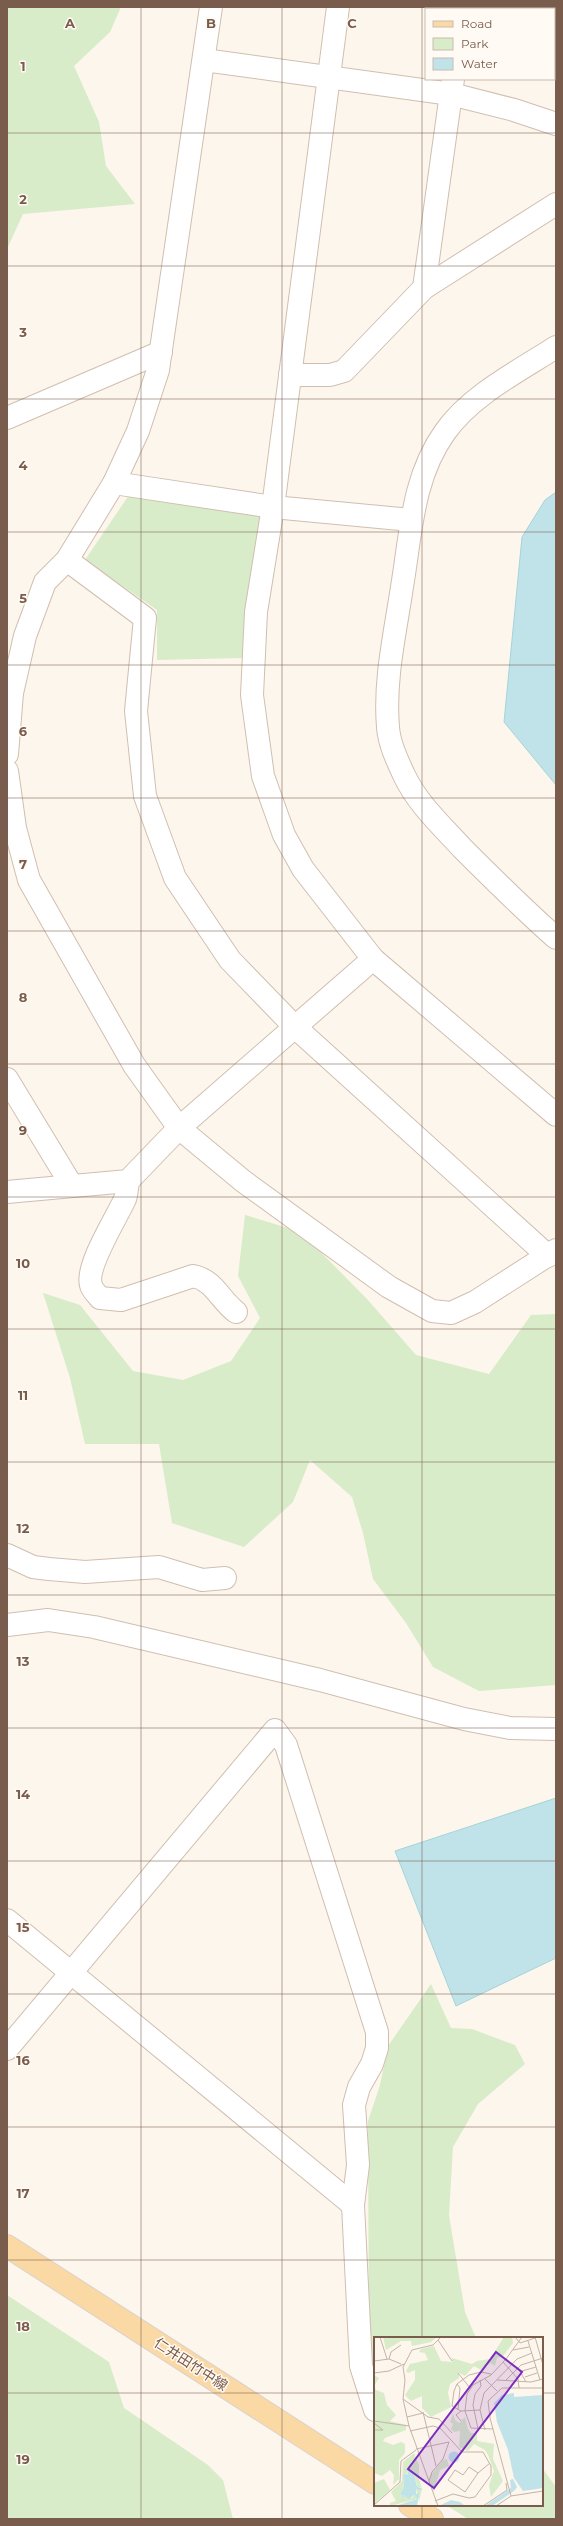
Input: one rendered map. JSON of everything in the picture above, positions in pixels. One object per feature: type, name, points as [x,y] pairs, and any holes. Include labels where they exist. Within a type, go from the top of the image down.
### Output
[{"type":"main road","name":"仁井田竹中線","points":[[7,2246],[374,2482]]},
{"type":"main road","points":[[412,2506],[432,2519]]},
{"type":"street","points":[[7,754],[12,693],[25,636],[45,582],[67,560],[114,483],[138,431],[158,370],[204,60],[210,7]]},
{"type":"street","points":[[338,7],[330,79],[273,507],[256,612],[252,695],[263,776],[284,835],[303,869],[373,959],[556,1115]]},
{"type":"street","points":[[204,60],[330,79],[452,87],[556,124]]},
{"type":"street","points":[[424,288],[452,87]]},
{"type":"street","points":[[290,375],[330,375],[344,371],[424,288],[556,204]]},
{"type":"street","points":[[556,347],[472,404],[446,431],[430,456],[411,520],[408,551],[388,672],[388,730],[396,757],[405,777],[422,804],[512,899],[556,938]]},
{"type":"street","points":[[7,418],[160,352]]},
{"type":"street","points":[[114,483],[273,507],[411,520]]},
{"type":"street","points":[[7,771],[15,828],[30,880],[134,1066],[179,1128],[243,1182],[389,1286],[432,1311],[451,1313],[475,1302],[552,1253],[295,1027],[230,960],[175,878],[145,796],[136,711],[145,618],[67,560]]},
{"type":"street","points":[[236,1312],[226,1305],[215,1288],[204,1278],[193,1276],[121,1300],[110,1301],[100,1298],[90,1284],[91,1275],[100,1248],[126,1197],[128,1181],[179,1128],[373,959]]},
{"type":"street","points":[[7,1079],[72,1186]]},
{"type":"street","points":[[7,1192],[128,1181]]},
{"type":"street","points":[[7,1555],[33,1568],[85,1572],[158,1567],[202,1580],[224,1578]]},
{"type":"street","points":[[7,1625],[48,1620],[94,1627],[320,1680],[464,1719],[510,1728],[556,1729]]},
{"type":"street","points":[[7,2049],[275,1730],[286,1745],[377,2032],[377,2048],[372,2064],[358,2087],[354,2105],[358,2165],[353,2206],[362,2366],[374,2407]]},
{"type":"street","points":[[7,1920],[353,2206]]},
{"type":"green space","points":[[7,7],[121,7],[110,32],[74,66],[99,122],[106,166],[135,204],[23,214],[7,249]]},
{"type":"green space","points":[[129,495],[263,513],[242,658],[157,660],[157,610],[85,560]]},
{"type":"green space","points":[[245,1215],[301,1232],[367,1299],[416,1355],[489,1374],[531,1315],[556,1314],[556,1685],[479,1691],[433,1667],[406,1623],[373,1579],[363,1533],[352,1497],[310,1460],[293,1502],[244,1547],[172,1523],[159,1444],[85,1444],[70,1378],[43,1293],[80,1305],[133,1371],[183,1380],[231,1361],[260,1318],[238,1276]]},
{"type":"green space","points":[[431,1984],[451,2028],[472,2029],[515,2045],[525,2064],[478,2104],[453,2147],[449,2215],[465,2312],[476,2337],[374,2337],[374,2375],[369,2356],[368,2121],[380,2085],[388,2046]]},
{"type":"green space","points":[[7,2295],[109,2362],[124,2408],[208,2465],[223,2480],[233,2519],[7,2519]]},
{"type":"green space","points":[[543,2469],[556,2487],[556,2519],[468,2519],[448,2506],[543,2506]]},
{"type":"water","points":[[556,492],[556,785],[504,722],[522,537],[545,500]]},
{"type":"water","points":[[556,1798],[556,1958],[456,2006],[395,1851]]}]
